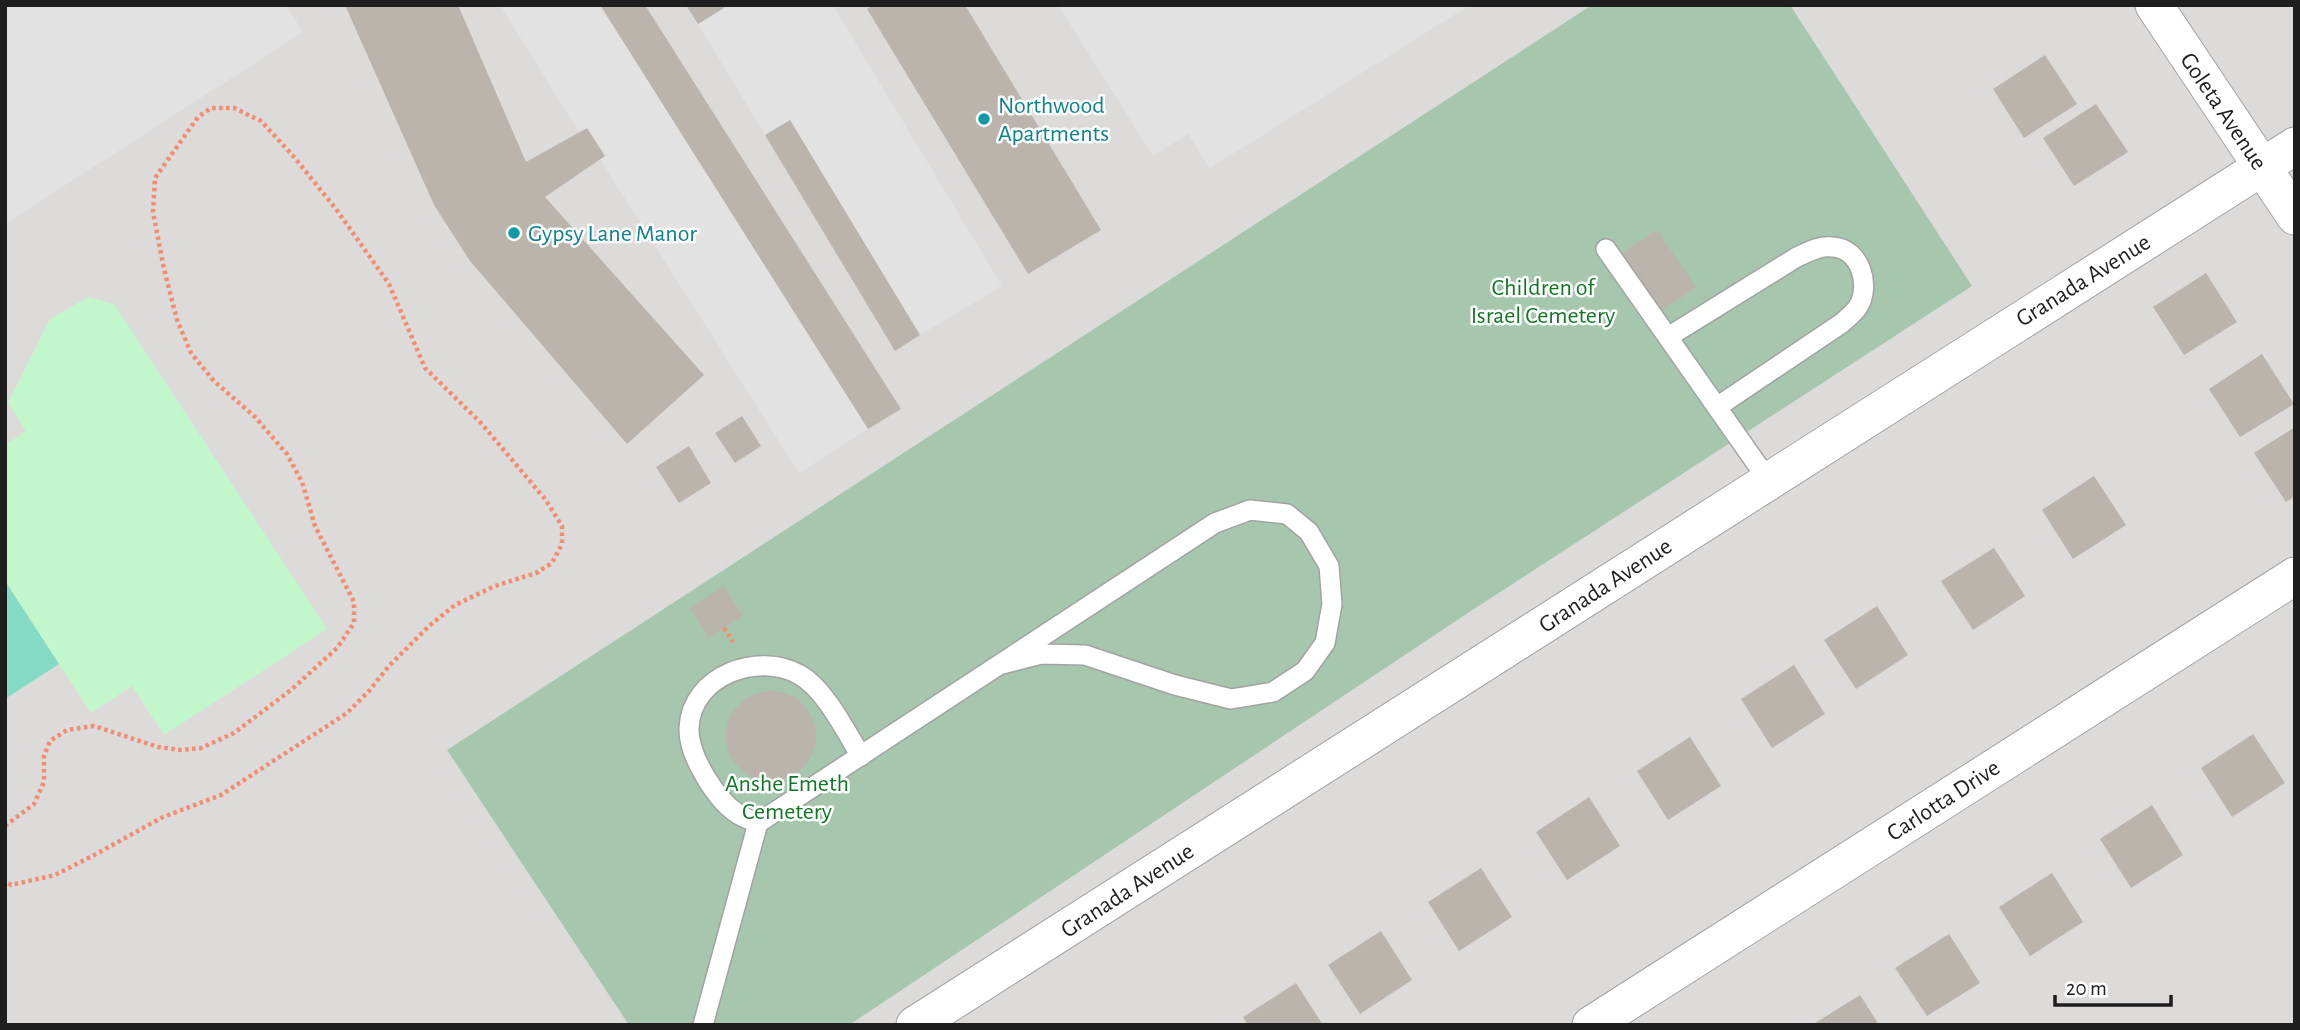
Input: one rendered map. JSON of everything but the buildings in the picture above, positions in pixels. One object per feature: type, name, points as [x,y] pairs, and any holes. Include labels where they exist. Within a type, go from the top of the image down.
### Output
[{"type":"street","name":"Goleta Avenue","points":[[2154,5],[2295,216]]},
{"type":"street","name":"Granada Avenue","points":[[915,1025],[2295,146]]},
{"type":"street","name":"Carlotta Drive","points":[[1591,1025],[2295,576]]},
{"type":"lane","points":[[1668,337],[1797,257],[1816,249],[1835,246],[1853,255],[1861,267],[1864,288],[1858,307],[1842,323],[1717,407]]},
{"type":"lane","points":[[1606,249],[1768,480]]},
{"type":"lane","points":[[703,1025],[758,823],[1216,523],[1250,510],[1287,514],[1308,532],[1329,566],[1332,604],[1325,643],[1305,671],[1273,692],[1231,699],[1175,685],[1085,655],[1041,654],[1002,664]]},
{"type":"lane","points":[[758,823],[738,814],[722,800],[706,778],[694,754],[688,728],[694,705],[711,684],[730,671],[752,666],[780,667],[802,675],[823,697],[861,756]]},
{"type":"path","points":[[5,826],[34,804],[44,782],[44,756],[50,741],[67,730],[94,726],[158,747],[181,750],[201,748],[233,733],[291,690],[337,649],[354,623],[354,602],[315,526],[302,482],[287,454],[263,426],[214,381],[191,353],[177,320],[164,269],[153,212],[155,178],[198,117],[211,108],[234,108],[261,121],[336,209],[389,284],[425,368],[481,423],[545,499],[562,526],[562,544],[552,563],[536,573],[495,586],[455,605],[429,626],[347,713],[221,795],[161,818],[55,875],[11,885],[5,881]]},
{"type":"shaded area","points":[[5,5],[2295,5],[2295,1025],[5,1025]]},
{"type":"shaded area","points":[[5,5],[286,5],[303,32],[5,224]]},
{"type":"shaded area","points":[[500,5],[600,5],[868,429],[799,473],[600,159],[604,156],[587,128],[579,132]]},
{"type":"shaded area","points":[[722,5],[833,5],[1002,286],[920,335],[790,120],[765,135],[698,24],[723,8]]},
{"type":"shaded area","points":[[1058,5],[1470,5],[1210,168],[1188,134],[1153,156]]},
{"type":"green space","name":"Anshe Emeth Cemetery","points":[[1592,5],[1790,5],[1972,286],[1474,609],[849,1025],[629,1025],[447,750]]},
{"type":"green space","points":[[88,297],[114,304],[327,629],[164,735],[132,686],[91,713],[5,581],[5,445],[26,431],[8,403],[50,319]]},
{"type":"green space","points":[[5,581],[59,664],[5,699]]},
{"type":"place","name":"Northwood Apartments","points":[[984,119]]},
{"type":"place","name":"Gypsy Lane Manor","points":[[514,233]]},
{"type":"park label","name":"Children of Israel Cemetery","points":[[1543,301]]}]
